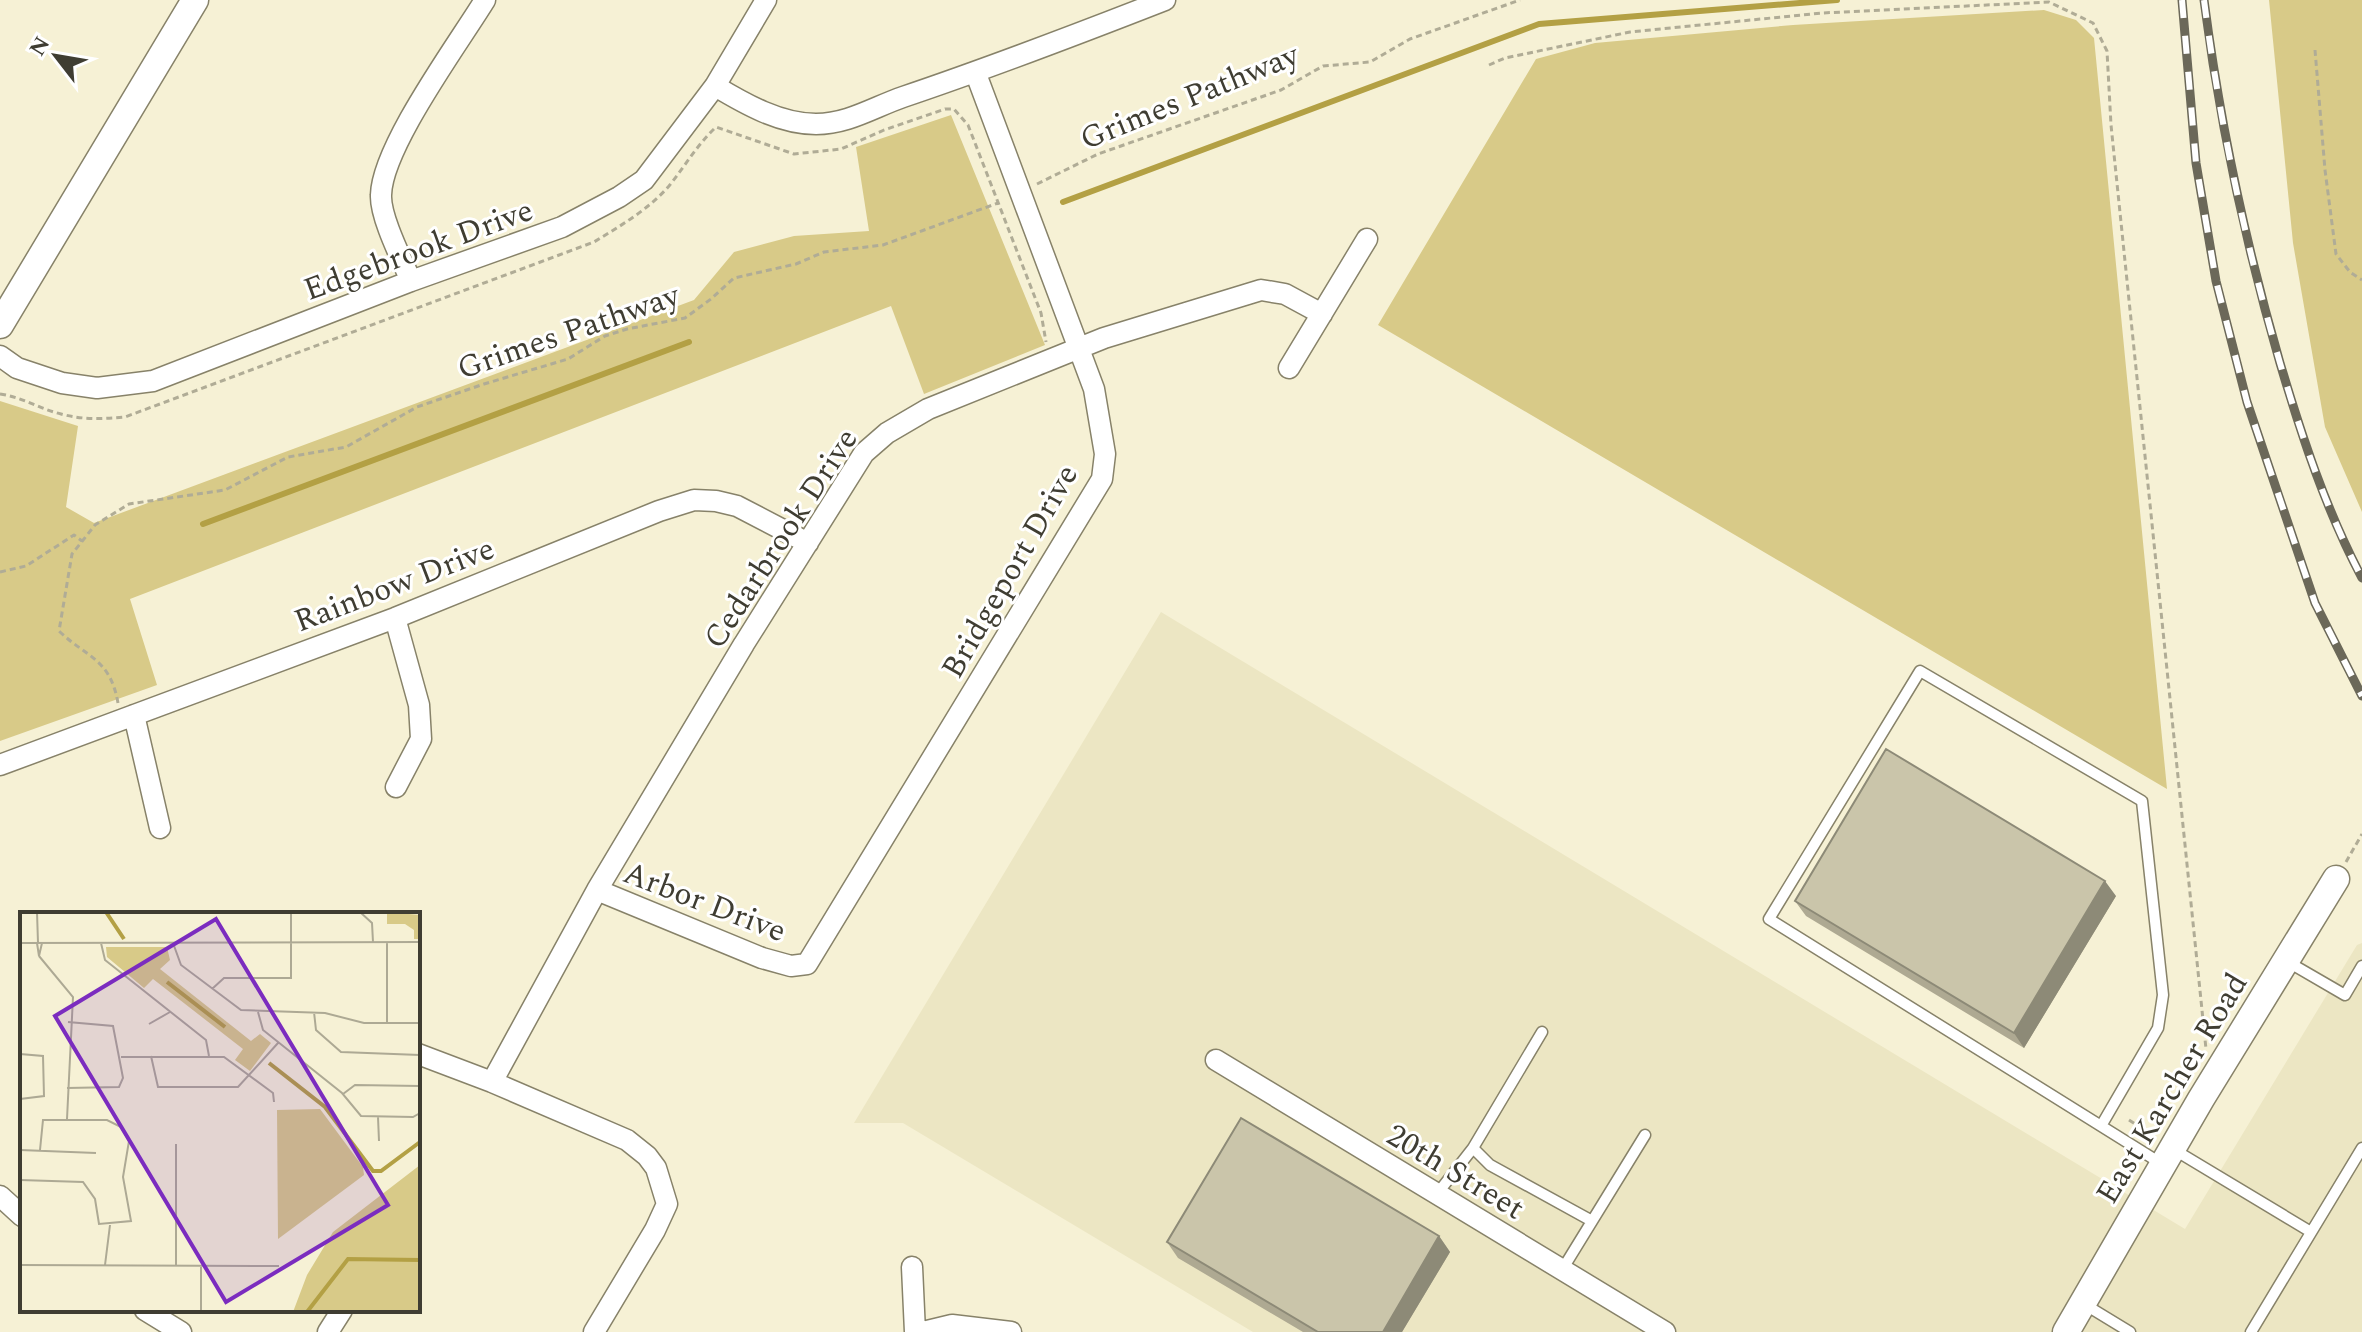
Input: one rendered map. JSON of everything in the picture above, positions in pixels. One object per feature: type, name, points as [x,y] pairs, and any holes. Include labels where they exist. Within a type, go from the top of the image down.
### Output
[{"type":"street","points":[[0,325],[195,0]]},
{"type":"street","points":[[411,281],[393,240],[381,196],[388,164],[404,131],[485,0]]},
{"type":"street","name":"Edgebrook Drive","points":[[0,356],[17,368],[62,383],[97,388],[153,381],[411,281],[562,227],[644,180],[715,86],[766,0]]},
{"type":"street","points":[[715,86],[784,119],[815,124],[843,121],[899,98],[976,74],[1165,0]]},
{"type":"street","name":"Bridgeport Drive","points":[[791,966],[807,964],[1102,479],[1105,454],[1094,389],[976,74]]},
{"type":"street","points":[[1289,368],[1367,239]]},
{"type":"street","name":"Cedarbrook Drive","points":[[492,1082],[597,890],[864,453],[887,433],[928,409],[1104,338],[1261,290],[1285,294],[1322,314]]},
{"type":"street","name":"Rainbow Drive","points":[[0,765],[126,709],[395,618],[659,511],[694,500],[737,506],[808,543]]},
{"type":"street","points":[[395,618],[419,705],[421,739],[396,787]]},
{"type":"street","points":[[126,709],[160,828]]},
{"type":"street","name":"East Karcher Road","points":[[2066,1332],[2219,1070],[2336,879]]},
{"type":"street","name":"Arbor Drive","points":[[597,890],[762,958],[791,966]]},
{"type":"street","points":[[420,1055],[627,1140],[656,1168],[667,1204],[655,1230],[594,1332]]},
{"type":"street","name":"20th Street","points":[[1216,1060],[1665,1332]]},
{"type":"street","points":[[0,1196],[20,1214]]},
{"type":"street","points":[[912,1267],[915,1332]]},
{"type":"street","points":[[148,1312],[181,1332]]},
{"type":"street","points":[[328,1332],[341,1312]]},
{"type":"street","points":[[923,1332],[952,1325],[1011,1332]]},
{"type":"lane","points":[[2101,1126],[2158,1028],[2163,995],[2142,801],[1920,671],[1769,919],[2101,1126],[2168,1157],[2311,1232]]},
{"type":"lane","points":[[2286,961],[2345,995],[2362,966]]},
{"type":"lane","points":[[1437,1194],[1473,1148],[1542,1032]]},
{"type":"lane","points":[[1562,1270],[1645,1135]]},
{"type":"lane","points":[[1473,1148],[1490,1165],[1592,1221]]},
{"type":"lane","points":[[2251,1332],[2362,1148]]},
{"type":"lane","points":[[2084,1303],[2130,1332]]},
{"type":"path","name":"Grimes Pathway","points":[[126,709],[100,662],[59,631],[72,554],[95,525],[129,504],[225,490],[288,457],[346,447],[417,407],[568,359],[605,336],[685,318],[734,278],[796,264],[824,252],[883,245],[1020,196],[1043,180],[1098,154],[1281,90],[1323,66],[1370,62],[1410,39],[1520,0]]},
{"type":"path","points":[[1489,65],[1505,58],[1630,32],[1822,13],[2049,2],[2093,23],[2107,51],[2114,157],[2207,1062],[2219,1070]]},
{"type":"path","points":[[2315,50],[2336,254],[2350,272],[2362,280]]},
{"type":"path","points":[[0,394],[87,420],[125,417],[594,242],[636,215],[668,187],[701,141],[716,127],[794,154],[841,149],[945,109],[954,109],[968,125],[1041,313],[1047,340],[1041,349]]},
{"type":"path","name":"Grimes Pathway","points":[[0,572],[26,566],[74,535],[82,541]]},
{"type":"path","points":[[2336,879],[2362,834]]},
{"type":"shaded area","points":[[2269,0],[2362,0],[2362,512],[2325,427],[2293,243]]},
{"type":"shaded area","points":[[2044,10],[2076,20],[2094,38],[2167,789],[1378,325],[1536,59],[1595,43],[1793,25]]},
{"type":"shaded area","points":[[951,115],[1045,345],[924,394],[891,306],[130,599],[157,685],[0,741],[0,401],[78,426],[66,507],[94,523],[694,300],[734,252],[794,236],[869,231],[856,147]]},
{"type":"shaded area","points":[[1161,612],[2185,1229],[2357,945],[2362,943],[2362,1332],[1253,1332],[903,1123],[854,1123]]},
{"type":"building","points":[[1886,749],[2105,881],[2014,1033],[1795,901]]},
{"type":"building","points":[[1241,1118],[1439,1236],[1383,1332],[1318,1332],[1167,1242]]},
{"type":"waterway","points":[[1063,202],[1539,24],[1837,0]]},
{"type":"waterway","points":[[203,524],[689,342]]},
{"type":"railway","points":[[2182,0],[2196,163],[2216,281],[2247,402],[2315,603],[2362,696]]},
{"type":"railway","points":[[2204,0],[2226,138],[2267,318],[2316,473],[2362,578]]}]
